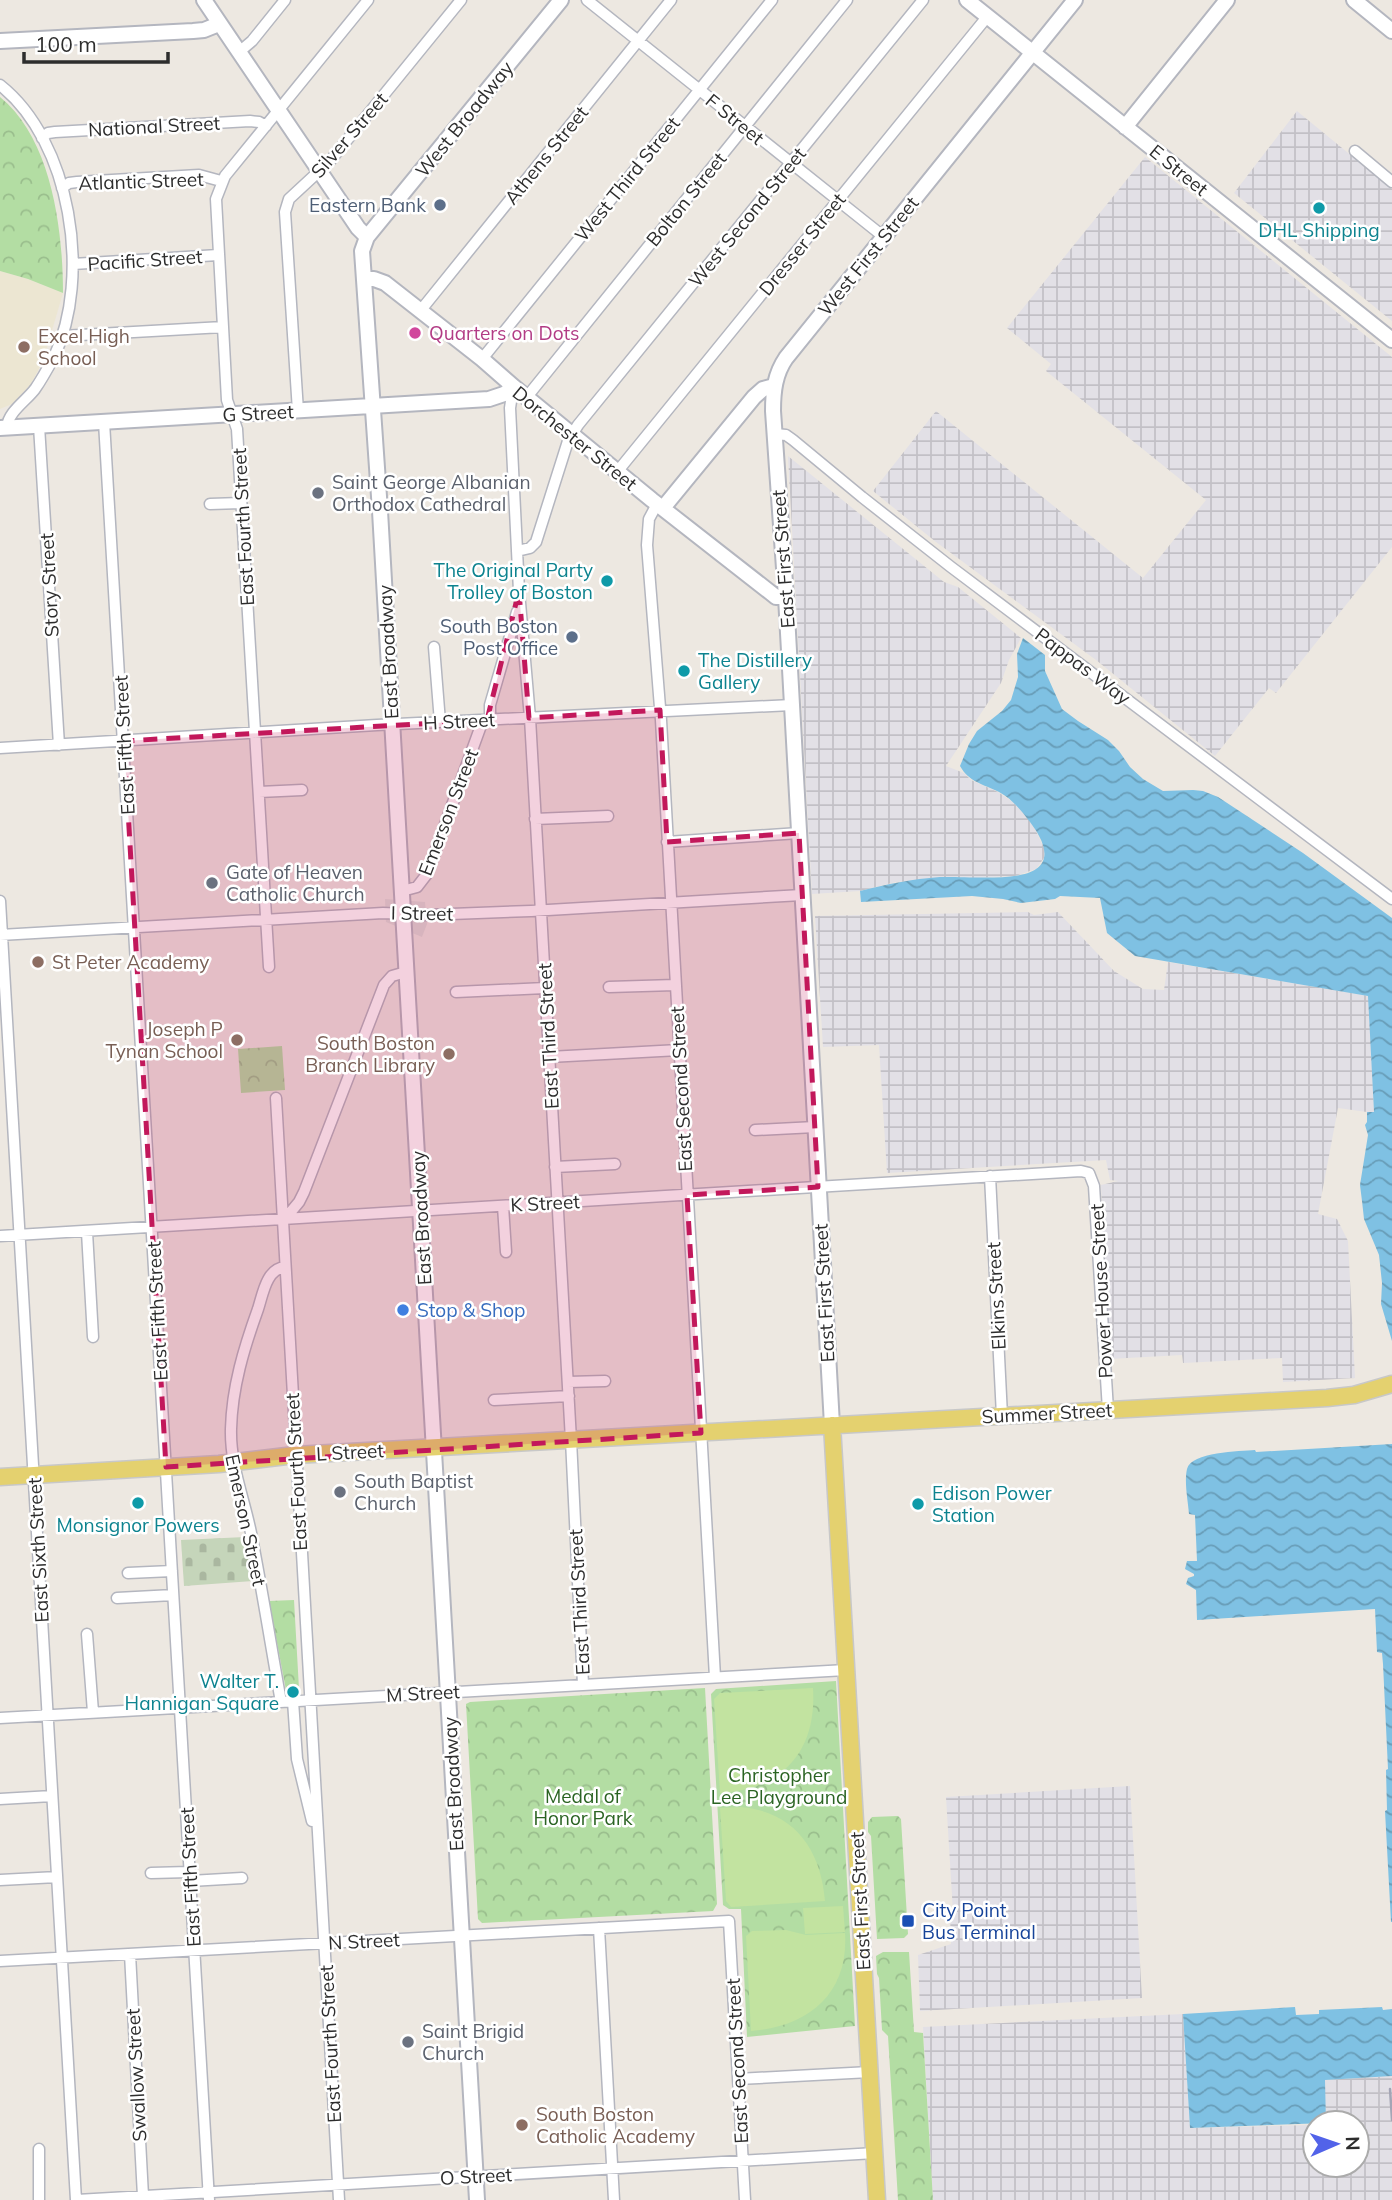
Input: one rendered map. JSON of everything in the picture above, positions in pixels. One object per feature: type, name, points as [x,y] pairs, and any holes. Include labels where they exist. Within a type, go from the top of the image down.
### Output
[{"type":"main road","points":[[204,0],[358,228],[367,237]]},
{"type":"main road","name":"West Broadway","points":[[367,237],[561,0]]},
{"type":"main road","name":"E Street","points":[[967,0],[1392,340]]},
{"type":"main road","name":"West First Street","points":[[660,506],[754,397],[763,388],[774,386],[779,369],[786,358],[1076,0]]},
{"type":"main road","points":[[1125,127],[1227,0]]},
{"type":"main road","points":[[1354,0],[1392,31]]},
{"type":"main road","points":[[0,41],[193,31],[219,24]]},
{"type":"main road","name":"East Broadway","points":[[367,237],[362,251],[393,725],[477,2200]]},
{"type":"main road","name":"Dorchester Street","points":[[365,279],[385,283],[421,310],[660,506],[776,597],[786,597]]},
{"type":"main road","name":"East First Street","points":[[774,386],[877,2200]]},
{"type":"main road","name":"G Street","points":[[4,427],[489,399],[499,397],[514,387]]},
{"type":"main road","name":"Summer Street","points":[[701,1433],[1340,1397],[1392,1384]]},
{"type":"main road","name":"L Street","points":[[0,1477],[233,1463],[295,1455],[701,1433]]},
{"type":"street","points":[[239,52],[252,41],[285,0]]},
{"type":"street","name":"East Fourth Street","points":[[270,967],[237,429],[227,400],[215,206],[222,181],[369,0]]},
{"type":"street","name":"Silver Street","points":[[298,411],[285,212],[289,199],[320,172],[461,0]]},
{"type":"street","name":"F Street","points":[[587,0],[884,237]]},
{"type":"street","name":"Athens Street","points":[[421,310],[671,0]]},
{"type":"street","name":"West Third Street","points":[[482,359],[772,0]]},
{"type":"street","name":"Bolton Street","points":[[526,398],[846,0]]},
{"type":"street","name":"West Second Street","points":[[572,435],[923,0]]},
{"type":"street","name":"Dresser Street","points":[[617,472],[987,17]]},
{"type":"street","points":[[0,85],[18,102],[42,138],[62,188],[73,264],[70,302],[62,336],[45,373],[4,427]]},
{"type":"street","name":"National Street","points":[[42,138],[55,132],[226,122],[255,121],[266,126]]},
{"type":"street","points":[[1355,151],[1392,182]]},
{"type":"street","name":"Atlantic Street","points":[[62,188],[74,182],[199,176],[222,181]]},
{"type":"street","name":"Pacific Street","points":[[73,264],[218,255]]},
{"type":"street","points":[[62,336],[223,327]]},
{"type":"street","name":"East Third Street","points":[[514,387],[510,408],[519,590],[530,718],[583,1684]]},
{"type":"street","name":"East Fifth Street","points":[[104,422],[208,2196]]},
{"type":"street","name":"Story Street","points":[[39,426],[59,745]]},
{"type":"street","name":"Pappas Way","points":[[775,434],[786,435],[793,440],[951,567],[1392,899]]},
{"type":"street","points":[[517,551],[530,548],[536,542],[572,435]]},
{"type":"street","points":[[209,504],[241,503]]},
{"type":"street","name":"East Second Street","points":[[660,506],[649,519],[647,545],[660,710],[715,1677]]},
{"type":"street","name":"Emerson Street","points":[[402,891],[417,887],[427,874],[486,720],[515,620],[519,590]]},
{"type":"street","points":[[435,647],[440,722]]},
{"type":"street","name":"H Street","points":[[0,748],[254,732],[792,705]]},
{"type":"street","points":[[259,792],[302,790]]},
{"type":"street","points":[[535,819],[607,816]]},
{"type":"street","points":[[667,842],[799,833]]},
{"type":"street","name":"I Street","points":[[1,935],[387,913],[425,915],[541,911],[802,895]]},
{"type":"street","name":"East Sixth Street","points":[[0,901],[4,1033],[20,1235],[77,2200]]},
{"type":"street","points":[[284,1220],[304,1192],[384,985],[392,976],[406,972]]},
{"type":"street","points":[[609,986],[676,985]]},
{"type":"street","points":[[456,992],[545,988]]},
{"type":"street","points":[[549,1056],[679,1050]]},
{"type":"street","name":"East Fourth Street","points":[[276,1098],[339,2200]]},
{"type":"street","points":[[755,1130],[815,1127]]},
{"type":"street","points":[[555,1167],[615,1164]]},
{"type":"street","name":"K Street","points":[[0,1236],[1078,1171],[1089,1173]]},
{"type":"street","name":"Power House Street","points":[[1089,1173],[1094,1186],[1108,1410]]},
{"type":"street","name":"Elkins Street","points":[[990,1177],[1002,1416]]},
{"type":"street","points":[[503,1206],[506,1252]]},
{"type":"street","points":[[87,1232],[93,1337]]},
{"type":"street","name":"Emerson Street","points":[[281,1702],[253,1542],[233,1463],[231,1418],[240,1366],[269,1278],[276,1269],[285,1267]]},
{"type":"street","points":[[568,1382],[606,1381]]},
{"type":"street","points":[[494,1400],[569,1396]]},
{"type":"street","points":[[128,1573],[172,1572]]},
{"type":"street","points":[[117,1598],[173,1595]]},
{"type":"street","points":[[87,1634],[93,1712]]},
{"type":"street","name":"M Street","points":[[0,1718],[846,1670]]},
{"type":"street","name":"East Fourth Street","points":[[293,1701],[297,1759],[318,1846]]},
{"type":"street","points":[[0,1799],[52,1796]]},
{"type":"street","points":[[151,1873],[242,1878]]},
{"type":"street","points":[[0,1880],[57,1877]]},
{"type":"street","name":"East Second Street","points":[[729,1921],[745,2200]]},
{"type":"street","name":"N Street","points":[[0,1961],[729,1921]]},
{"type":"street","points":[[599,1928],[614,2200]]},
{"type":"street","name":"Swallow Street","points":[[130,1954],[144,2197]]},
{"type":"street","points":[[738,2079],[870,2072]]},
{"type":"street","points":[[39,2149],[39,2200]]},
{"type":"street","name":"O Street","points":[[77,2200],[208,2196],[338,2184],[875,2153]]},
{"type":"highlighted area","points":[[519,591],[529,718],[660,710],[667,842],[799,833],[818,1187],[687,1195],[701,1433],[166,1467],[124,741],[487,720]]},
{"type":"shaded area","name":"DHL Shipping","points":[[1297,111],[1392,189],[1392,321],[1234,193]]},
{"type":"shaded area","points":[[1145,157],[1392,357],[1392,547],[1276,693],[1269,688],[1215,756],[1096,660],[936,542],[873,491],[936,411],[1143,578],[1206,500],[1046,371],[1051,364],[1007,328]]},
{"type":"shaded area","name":"Excel High School","points":[[0,271],[63,293],[43,361],[31,384],[12,404],[0,409]]},
{"type":"shaded area","points":[[788,456],[944,582],[958,587],[1021,638],[1001,683],[946,766],[998,792],[1024,814],[1033,825],[1045,850],[1044,858],[1036,869],[1015,876],[896,882],[860,891],[812,894]]},
{"type":"shaded area","points":[[385,899],[425,902],[427,924],[422,937],[386,922]]},
{"type":"shaded area","points":[[1028,912],[1034,915],[1058,912],[1114,971],[1143,989],[1164,990],[1168,962],[1369,996],[1374,1113],[1338,1108],[1318,1214],[1337,1219],[1348,1241],[1355,1378],[1283,1382],[1282,1358],[1183,1363],[1182,1355],[1109,1359],[1101,1185],[1118,1181],[1110,1180],[1106,1160],[887,1173],[879,1045],[823,1047],[815,916]]},
{"type":"shaded area","points":[[1130,1786],[1142,1998],[920,2011],[918,1955],[951,1944],[950,1914],[953,1912],[946,1797]]},
{"type":"shaded area","points":[[1183,2014],[1190,2128],[1301,2125],[1301,2179],[1371,2179],[1371,2109],[1325,2109],[1324,2080],[1392,2076],[1392,2200],[933,2200],[923,2027]]},
{"type":"green space","points":[[0,97],[18,115],[43,161],[57,215],[63,293],[0,271]]},
{"type":"green space","points":[[282,1046],[285,1090],[241,1093],[238,1049]]},
{"type":"green space","points":[[245,1537],[253,1581],[184,1586],[181,1540]]},
{"type":"green space","points":[[294,1600],[299,1689],[286,1690],[269,1601]]},
{"type":"green space","name":"Christopher Lee Playground","points":[[836,1681],[855,2026],[747,2037],[741,1909],[729,1909],[723,1905],[711,1694],[716,1689]]},
{"type":"green space","name":"Medal of Honor Park","points":[[705,1688],[717,1904],[713,1911],[482,1923],[478,1919],[466,1704]]},
{"type":"green space","points":[[813,1688],[813,1711],[809,1731],[802,1748],[791,1763],[778,1775],[761,1784],[720,1793],[714,1699],[720,1693]]},
{"type":"green space","points":[[720,1808],[760,1810],[776,1817],[790,1825],[802,1837],[818,1866],[825,1901],[731,1907],[726,1901]]},
{"type":"green space","points":[[898,1816],[901,1819],[908,1934],[904,1938],[877,1939],[868,1822],[872,1817]]},
{"type":"green space","points":[[843,1906],[845,1932],[805,1934],[803,1908]]},
{"type":"green space","points":[[786,1930],[806,1935],[845,1933],[840,1973],[832,1990],[807,2014],[790,2023],[751,2031],[746,1936],[752,1931]]},
{"type":"green space","points":[[883,1952],[909,1952],[914,2032],[923,2033],[933,2200],[898,2200],[888,2036],[882,2030],[877,1974],[876,1956]]},
{"type":"water","points":[[1023,638],[1045,655],[1045,671],[1062,709],[1108,740],[1143,779],[1163,791],[1203,791],[1218,797],[1303,853],[1392,918],[1392,1341],[1381,1304],[1379,1255],[1364,1219],[1360,1185],[1368,1135],[1365,1125],[1367,1112],[1374,1112],[1368,996],[1135,956],[1107,933],[1100,898],[1060,896],[1021,903],[972,896],[861,902],[860,891],[890,884],[940,877],[1017,876],[1036,869],[1041,864],[1044,858],[1043,846],[1023,813],[1004,795],[972,779],[960,766],[977,731],[1011,700],[1018,677],[1017,654]]},
{"type":"water","points":[[1392,1444],[1391,1922],[1385,1811],[1388,1769],[1383,1664],[1382,1653],[1377,1652],[1375,1609],[1197,1620],[1196,1590],[1186,1584],[1188,1578],[1194,1574],[1185,1569],[1187,1561],[1197,1561],[1195,1515],[1189,1514],[1186,1480],[1190,1463],[1206,1456],[1239,1451]]},
{"type":"water","points":[[1295,2007],[1296,2015],[1319,2014],[1319,2010],[1382,2007],[1383,2010],[1392,2009],[1392,2076],[1325,2080],[1326,2109],[1301,2109],[1301,2124],[1190,2128],[1183,2014]]},
{"type":"railway","points":[[1390,2089],[1392,2120]]},
{"type":"place","name":"Eastern Bank","points":[[440,205]]},
{"type":"place","name":"DHL Shipping","points":[[1319,208]]},
{"type":"place","name":"Quarters on Dots","points":[[415,333]]},
{"type":"place","name":"Excel High School","points":[[24,347]]},
{"type":"place","name":"Saint George Albanian Orthodox Cathedral","points":[[318,493]]},
{"type":"place","name":"The Original Party Trolley of Boston","points":[[607,581]]},
{"type":"place","name":"South Boston Post Office","points":[[572,637]]},
{"type":"place","name":"The Distillery Gallery","points":[[684,671]]},
{"type":"place","name":"Gate of Heaven Catholic Church","points":[[212,883]]},
{"type":"place","name":"St Peter Academy","points":[[38,962]]},
{"type":"place","name":"Joseph P Tynan School","points":[[237,1040]]},
{"type":"place","name":"South Boston Branch Library","points":[[449,1054]]},
{"type":"place","name":"Stop & Shop","points":[[403,1310]]},
{"type":"place","name":"South Baptist Church","points":[[340,1492]]},
{"type":"place","name":"Monsignor Powers","points":[[138,1503]]},
{"type":"place","name":"Edison Power Station","points":[[918,1504]]},
{"type":"place","name":"Walter T. Hannigan Square","points":[[293,1692]]},
{"type":"place","name":"City Point Bus Terminal","points":[[908,1921]]},
{"type":"place","name":"Saint Brigid Church","points":[[408,2042]]},
{"type":"place","name":"South Boston Catholic Academy","points":[[522,2125]]}]
